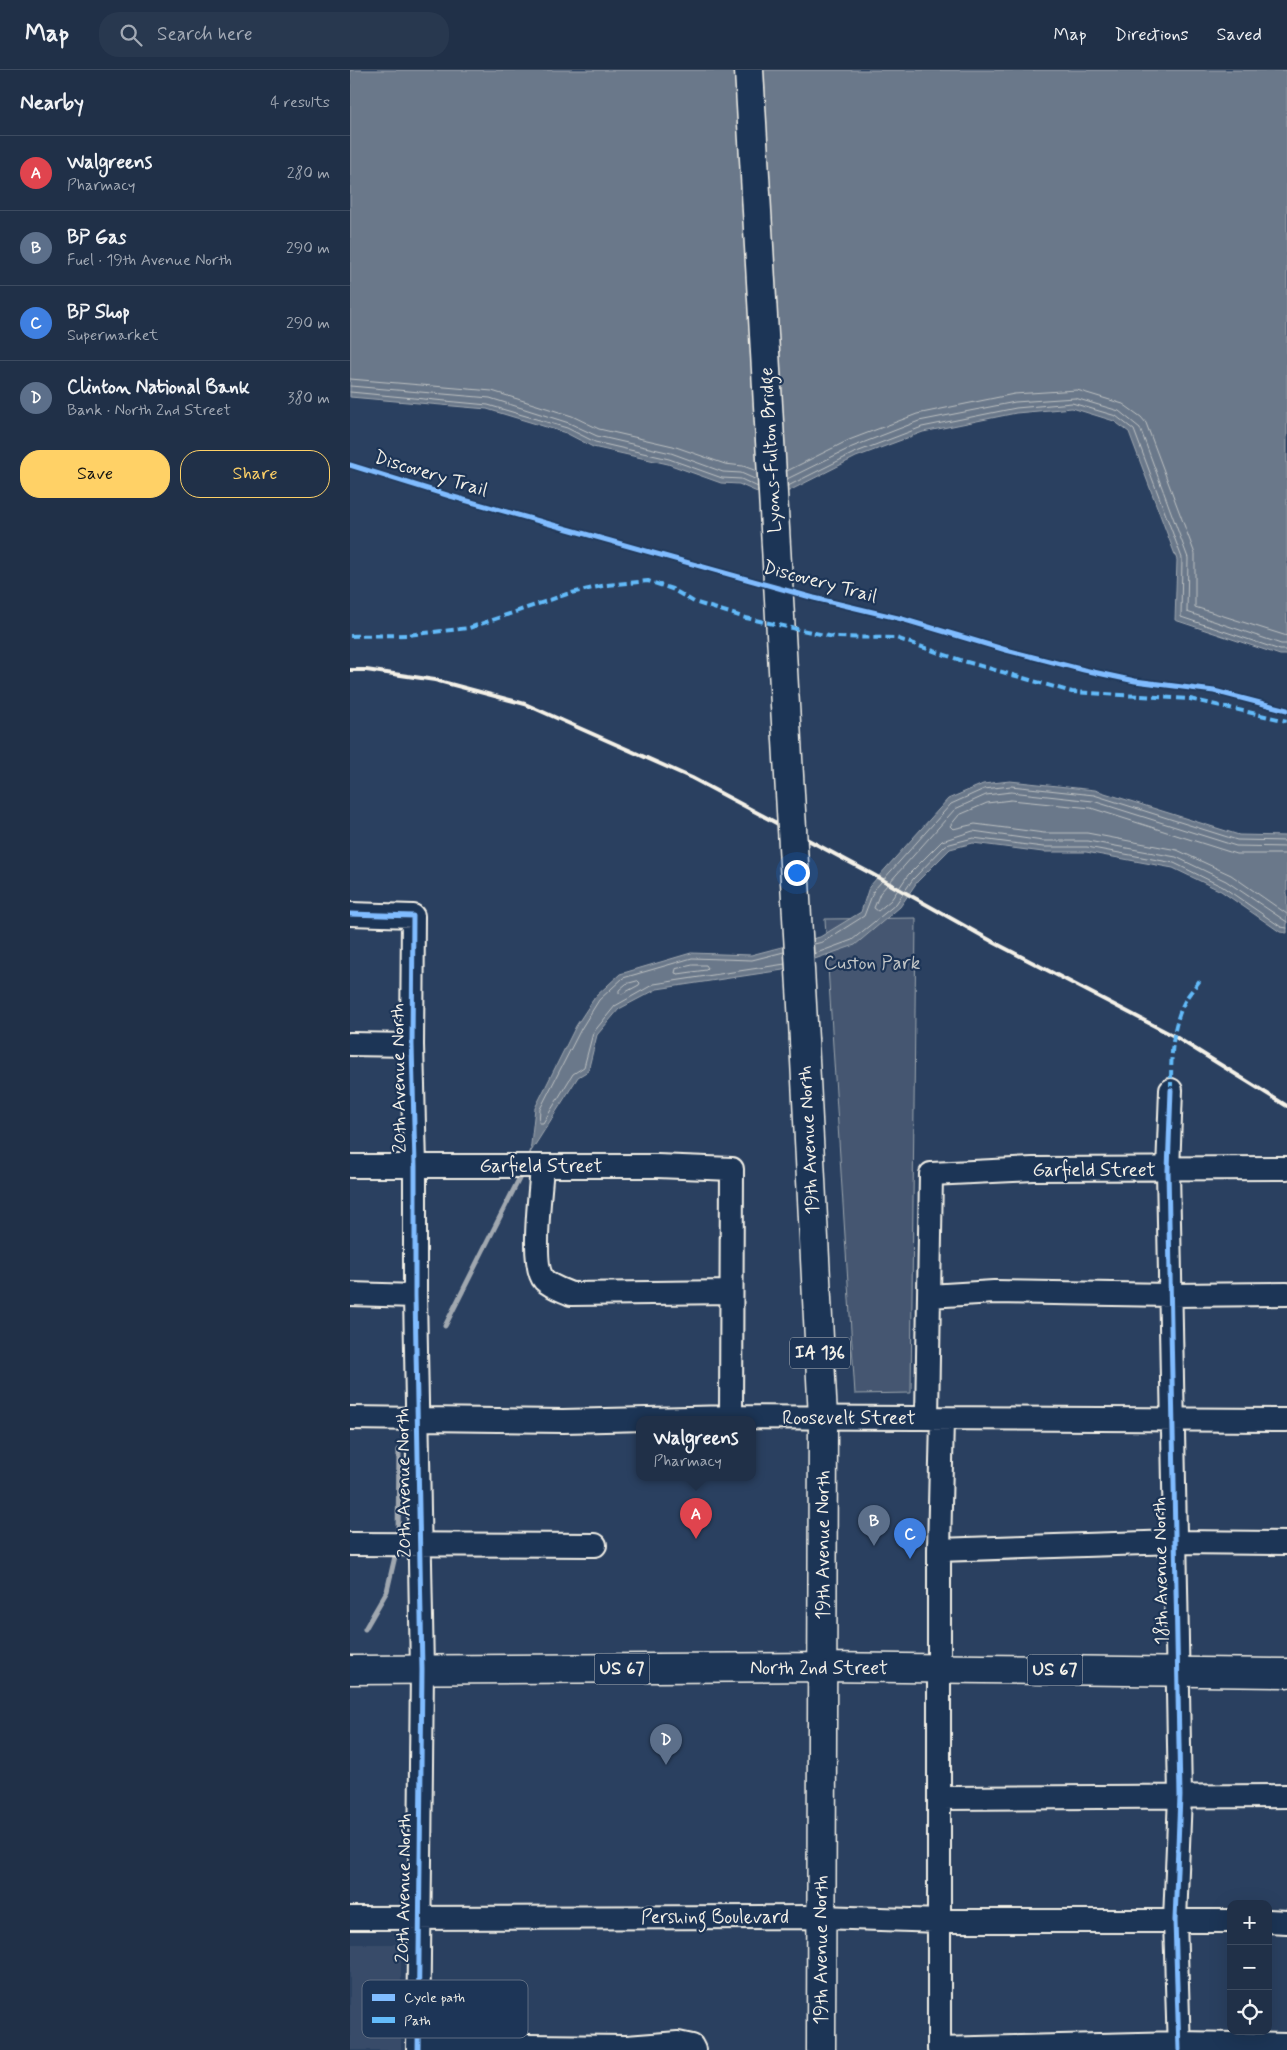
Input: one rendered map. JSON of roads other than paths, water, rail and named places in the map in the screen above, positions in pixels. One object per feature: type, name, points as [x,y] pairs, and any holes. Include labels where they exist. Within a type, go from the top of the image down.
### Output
[{"type":"main road","name":"Lyons-Fulton Bridge","points":[[750,70],[804,1040]]},
{"type":"main road","name":"19th Avenue North","points":[[804,1040],[823,1418],[821,2050]]},
{"type":"main road","name":"North 2nd Street","points":[[350,1670],[822,1667],[1287,1672]]},
{"type":"street","name":"20th Avenue North","points":[[350,914],[413,916],[412,1045],[422,1670],[419,1980]]},
{"type":"street","points":[[350,1044],[412,1045]]},
{"type":"street","name":"18th Avenue North","points":[[1171,1090],[1168,1170],[1180,1796],[1176,1920],[1179,2046]]},
{"type":"street","name":"Garfield Street","points":[[350,1166],[657,1166],[732,1169],[731,1292]]},
{"type":"street","points":[[542,1166],[536,1244],[543,1279],[555,1288],[571,1294],[731,1292],[731,1416]]},
{"type":"street","name":"Garfield Street","points":[[929,1296],[931,1174],[1033,1169],[1168,1170],[1287,1168]]},
{"type":"street","points":[[1287,1294],[1171,1295],[994,1292],[929,1296],[939,1550],[939,2049],[1287,2045]]},
{"type":"street","points":[[350,1294],[415,1296]]},
{"type":"street","name":"Roosevelt Street","points":[[756,1417],[1287,1420]]},
{"type":"street","name":"Roosevelt Street","points":[[350,1418],[563,1421],[636,1419]]},
{"type":"street","points":[[939,1550],[1176,1542],[1287,1543]]},
{"type":"street","points":[[350,1544],[595,1545]]},
{"type":"street","points":[[940,1798],[1287,1796]]},
{"type":"street","name":"Pershing Boulevard","points":[[350,1918],[821,1917],[940,1921],[1227,1921]]},
{"type":"street","points":[[1272,1922],[1287,1922]]},
{"type":"street","points":[[418,2048],[627,2047],[678,2043],[692,2046],[694,2050]]},
{"type":"water","points":[[350,70],[1287,70],[1287,655],[1280,655],[1175,620],[1177,560],[1129,432],[1114,421],[1072,408],[1016,413],[923,432],[856,457],[773,499],[739,484],[721,483],[668,464],[593,447],[566,433],[487,409],[350,397]]},
{"type":"water","points":[[1010,781],[1095,790],[1239,835],[1287,836],[1287,933],[1280,932],[1221,891],[1173,868],[1086,852],[1043,852],[973,843],[950,849],[917,882],[900,907],[855,945],[783,970],[657,989],[619,1009],[597,1035],[588,1071],[578,1077],[530,1153],[535,1108],[576,1026],[595,997],[620,974],[691,953],[751,955],[820,937],[861,912],[869,887],[948,799],[983,784]]},
{"type":"waterway","points":[[445,1326],[519,1179]]},
{"type":"waterway","points":[[398,1535],[399,1450]]},
{"type":"waterway","points":[[365,1629],[387,1591],[396,1552]]},
{"type":"railway","points":[[350,670],[366,670],[435,680],[525,704],[692,778],[872,874],[995,943],[1174,1036],[1287,1106]]},
{"type":"place","name":"Walgreens","points":[[696,1539]]},
{"type":"place","name":"BP Gas","points":[[874,1546]]},
{"type":"place","name":"BP Shop","points":[[910,1559]]},
{"type":"place","name":"Clinton National Bank","points":[[666,1765]]},
{"type":"park label","name":"Custon Park","points":[[872,963]]}]
